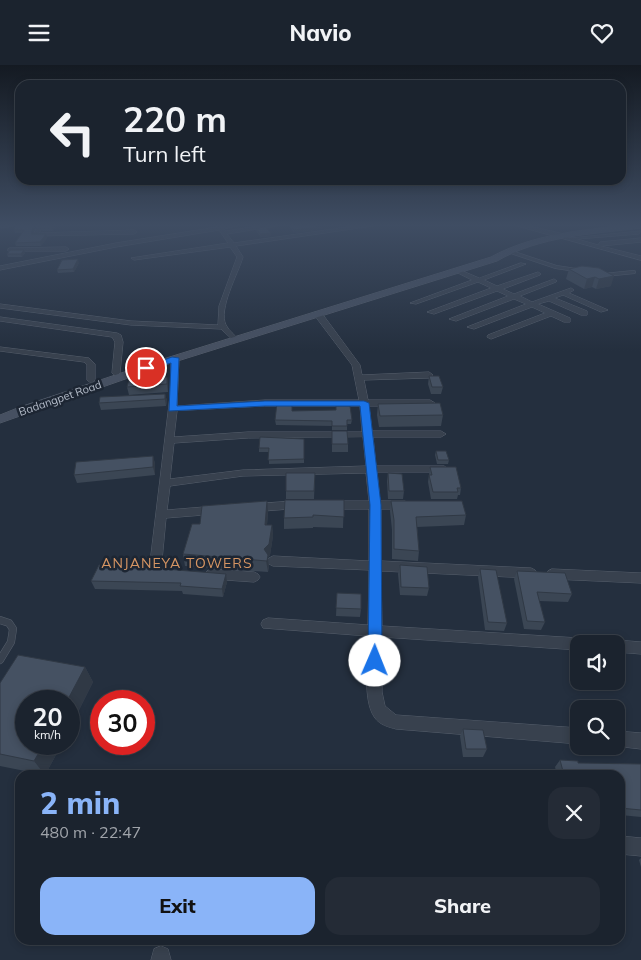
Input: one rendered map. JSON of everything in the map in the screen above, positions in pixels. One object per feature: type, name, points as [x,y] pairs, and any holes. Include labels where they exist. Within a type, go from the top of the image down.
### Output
[{"type":"main road","points":[[229,334],[451,267]]},
{"type":"main road","points":[[229,334],[318,314],[467,267]]},
{"type":"main road","name":"Badangpet Road","points":[[0,419],[24,409],[175,358],[229,334]]},
{"type":"main road","name":"Badangpet Road","points":[[0,414],[91,380],[229,334]]},
{"type":"street","points":[[229,334],[220,320],[229,283],[236,267]]},
{"type":"street","points":[[414,303],[517,267]]},
{"type":"street","points":[[456,270],[567,320]]},
{"type":"street","points":[[432,312],[538,274]]},
{"type":"street","points":[[453,319],[554,281]]},
{"type":"street","points":[[471,327],[567,291],[604,310]]},
{"type":"street","points":[[549,298],[584,313]]},
{"type":"street","points":[[0,306],[229,334]]},
{"type":"street","points":[[2,330],[30,310]]},
{"type":"street","points":[[491,337],[551,313]]},
{"type":"street","points":[[318,314],[356,365],[364,403],[375,505],[375,700],[380,714],[386,719],[396,722],[570,735]]},
{"type":"street","points":[[0,319],[114,335],[118,337],[119,342],[116,373]]},
{"type":"street","points":[[0,349],[86,360],[91,364],[91,380]]},
{"type":"street","points":[[155,571],[164,483],[162,458],[169,440],[172,409],[169,396],[175,358]]},
{"type":"street","points":[[358,378],[429,375]]},
{"type":"street","points":[[172,409],[265,403],[436,403]]},
{"type":"street","points":[[169,440],[248,435],[441,434]]},
{"type":"street","points":[[164,483],[243,473],[372,469],[454,469]]},
{"type":"street","points":[[161,514],[312,505],[414,505]]},
{"type":"street","points":[[273,561],[641,578]]},
{"type":"street","points":[[194,573],[254,577]]},
{"type":"street","points":[[268,624],[570,643]]},
{"type":"street","points":[[625,647],[641,648]]},
{"type":"street","points":[[625,740],[641,741]]},
{"type":"street","points":[[625,845],[641,847]]},
{"type":"lane","points":[[555,267],[584,272]]},
{"type":"lane","points":[[598,274],[627,267]]},
{"type":"lane","points":[[0,620],[9,623],[13,629],[11,642],[0,660]]},
{"type":"building","points":[[59,267],[74,267],[73,269],[57,270]]},
{"type":"building","points":[[579,267],[599,268],[614,276],[587,279],[569,269]]},
{"type":"building","points":[[429,376],[439,376],[443,387],[432,387]]},
{"type":"building","points":[[167,377],[167,384],[127,387],[129,379]]},
{"type":"building","points":[[165,394],[165,399],[99,403],[100,397]]},
{"type":"building","points":[[277,403],[292,403],[292,411],[336,410],[336,406],[350,406],[352,420],[347,420],[347,426],[332,426],[332,421],[275,420]]},
{"type":"building","points":[[440,403],[443,415],[380,416],[378,404]]},
{"type":"building","points":[[332,431],[347,431],[348,444],[332,444]]},
{"type":"building","points":[[260,437],[304,439],[304,459],[268,460],[269,448],[259,448]]},
{"type":"building","points":[[436,451],[446,451],[449,460],[438,460]]},
{"type":"building","points":[[153,456],[153,467],[74,475],[76,462]]},
{"type":"building","points":[[430,467],[456,467],[461,488],[457,488],[458,492],[433,492],[429,475],[432,475]]},
{"type":"building","points":[[286,473],[315,473],[314,491],[286,491]]},
{"type":"building","points":[[388,473],[402,474],[404,491],[389,491]]},
{"type":"building","points":[[285,500],[344,500],[344,517],[313,515],[313,517],[284,518]]},
{"type":"building","points":[[267,501],[265,525],[272,525],[269,544],[264,549],[268,555],[267,561],[183,554],[192,524],[200,524],[202,506]]},
{"type":"building","points":[[391,501],[462,501],[466,515],[416,517],[419,551],[394,549],[394,520]]},
{"type":"building","points":[[99,565],[226,574],[222,589],[180,586],[181,583],[91,581]]},
{"type":"building","points":[[400,565],[427,567],[429,588],[401,587]]},
{"type":"building","points":[[480,569],[496,570],[507,623],[488,622]]},
{"type":"building","points":[[517,571],[565,573],[572,594],[537,592],[545,622],[527,621]]},
{"type":"building","points":[[337,593],[361,594],[361,609],[336,608]]},
{"type":"building","points":[[18,655],[85,667],[73,690],[15,690],[15,755],[38,755],[34,761],[0,754],[0,683]]},
{"type":"building","points":[[463,729],[483,730],[487,749],[466,749]]},
{"type":"building","points":[[560,760],[578,761],[578,763],[641,764],[641,810],[625,808],[625,770],[563,770]]},
{"type":"district","name":"ANJANEYA TOWERS","points":[[177,563]]},
{"type":"route","points":[[146,368],[175,358],[172,409],[265,403],[364,403],[375,505],[375,661]]}]
